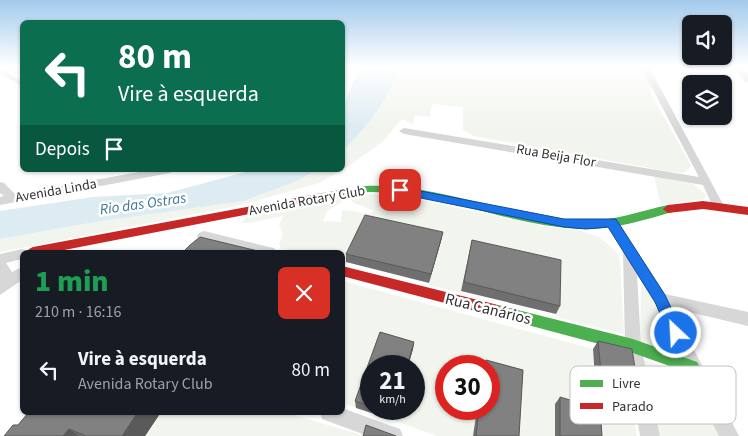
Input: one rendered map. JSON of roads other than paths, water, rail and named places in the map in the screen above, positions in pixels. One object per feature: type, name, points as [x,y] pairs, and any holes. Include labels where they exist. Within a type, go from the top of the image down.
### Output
[{"type":"street","points":[[656,87],[708,182],[718,206]]},
{"type":"street","name":"Rua Beija Flor","points":[[404,131],[708,182]]},
{"type":"street","name":"Avenida Linda","points":[[0,201],[159,172]]},
{"type":"street","points":[[0,186],[13,199]]},
{"type":"street","name":"Avenida Rotary Club","points":[[57,250],[358,190],[400,190],[564,223],[586,225],[612,222],[676,207],[718,206],[748,210]]},
{"type":"street","points":[[193,247],[204,236],[203,220]]},
{"type":"street","points":[[612,222],[660,299],[692,366]]},
{"type":"street","points":[[204,236],[261,250]]},
{"type":"street","points":[[629,252],[633,346],[637,366]]},
{"type":"street","points":[[0,259],[20,254]]},
{"type":"street","points":[[0,266],[5,273],[0,285]]},
{"type":"street","name":"Rua Canários","points":[[345,272],[633,346],[689,366]]},
{"type":"street","points":[[0,289],[20,274]]},
{"type":"street","points":[[660,299],[748,319]]},
{"type":"street","points":[[337,415],[393,436]]},
{"type":"street","points":[[723,424],[729,436]]},
{"type":"water","points":[[391,87],[361,132],[345,148],[345,107],[350,88]]},
{"type":"water","name":"Rio das Ostras","points":[[246,172],[313,172],[299,180],[243,201],[101,221],[0,239],[0,211],[93,197],[167,193]]}]
